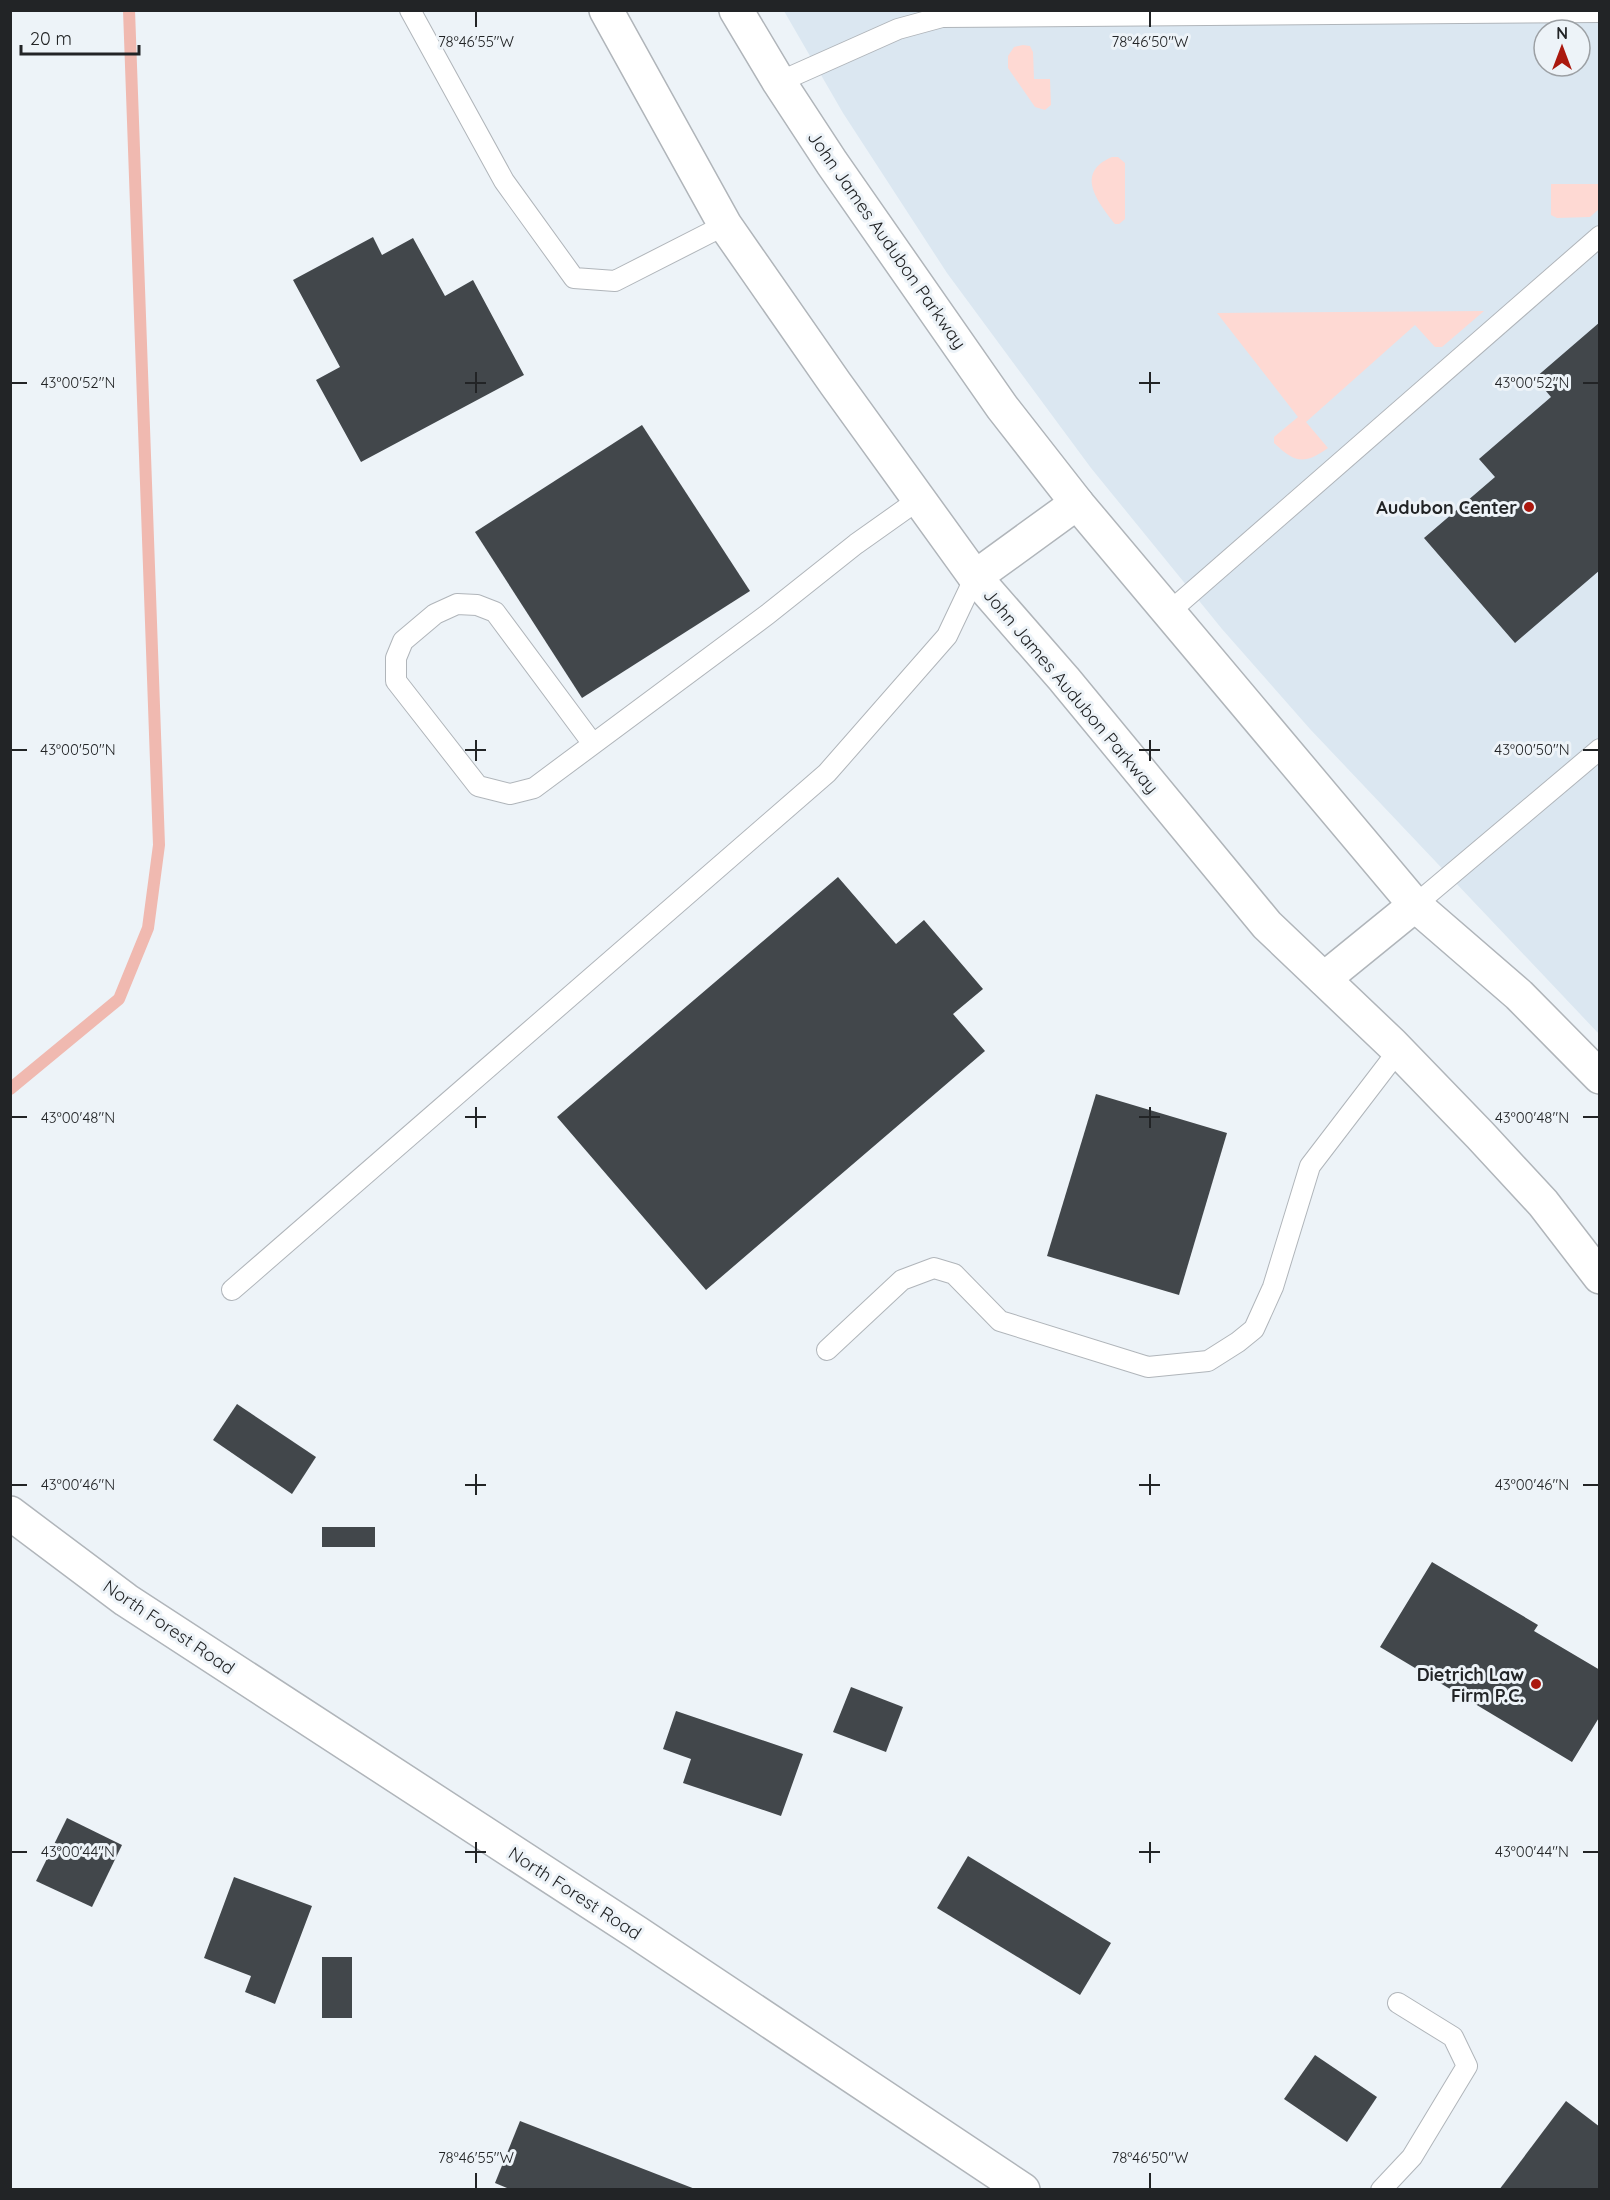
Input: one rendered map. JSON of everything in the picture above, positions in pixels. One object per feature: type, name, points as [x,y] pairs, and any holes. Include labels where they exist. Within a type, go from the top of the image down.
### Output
[{"type":"main road","name":"John James Audubon Parkway","points":[[606,10],[725,225],[918,500],[975,577],[1064,679],[1267,925],[1398,1051],[1543,1203],[1599,1277]]},
{"type":"main road","name":"John James Audubon Parkway","points":[[736,10],[779,82],[832,163],[1002,407],[1077,503],[1415,905],[1519,995],[1599,1077]]},
{"type":"main road","points":[[975,577],[1077,503]]},
{"type":"main road","points":[[1324,979],[1415,905]]},
{"type":"main road","name":"North Forest Road","points":[[10,1513],[126,1600],[636,1932],[1023,2190]]},
{"type":"lane","points":[[410,10],[504,181],[574,278],[615,281],[725,225]]},
{"type":"lane","points":[[779,82],[898,28],[942,17],[1599,12]]},
{"type":"lane","points":[[1168,613],[1599,236]]},
{"type":"lane","points":[[594,744],[495,612],[477,605],[457,604],[435,614],[403,642],[396,658],[396,681],[478,786],[510,794],[534,788],[594,744],[768,614],[856,544],[918,500]]},
{"type":"lane","points":[[232,1290],[827,773],[947,636],[975,577]]},
{"type":"lane","points":[[1415,905],[1599,749]]},
{"type":"lane","points":[[827,1350],[902,1280],[934,1268],[954,1274],[1000,1321],[1148,1368],[1208,1361],[1254,1329],[1273,1287],[1310,1166],[1398,1051]]},
{"type":"lane","points":[[1381,2190],[1412,2157],[1467,2066],[1453,2037],[1398,2003]]},
{"type":"shaded area","points":[[784,11],[1599,11],[1599,1034],[1310,729],[1222,629],[1091,468],[947,273],[843,113]]},
{"type":"shaded area","points":[[1030,46],[1033,52],[1034,79],[1050,79],[1051,105],[1045,110],[1035,107],[1008,68],[1008,56],[1014,47]]},
{"type":"shaded area","points":[[1112,157],[1118,157],[1125,163],[1125,219],[1119,224],[1115,224],[1102,206],[1093,188],[1092,179],[1094,171]]},
{"type":"shaded area","points":[[1551,184],[1599,184],[1599,209],[1590,217],[1557,218],[1551,215]]},
{"type":"shaded area","points":[[1484,311],[1442,347],[1435,347],[1415,325],[1306,422],[1328,448],[1306,459],[1288,455],[1274,443],[1274,437],[1298,417],[1217,313]]},
{"type":"building","points":[[373,237],[382,255],[413,238],[445,296],[473,280],[524,375],[361,462],[316,380],[340,367],[293,280]]},
{"type":"building","name":"Audubon Center","points":[[1600,322],[1600,570],[1515,643],[1424,538],[1495,477],[1479,459],[1551,397],[1535,378]]},
{"type":"building","points":[[642,425],[750,591],[582,698],[475,532]]},
{"type":"building","points":[[838,877],[896,944],[924,920],[983,989],[953,1014],[985,1051],[706,1290],[557,1117]]},
{"type":"building","points":[[1096,1094],[1227,1133],[1179,1295],[1047,1256]]},
{"type":"building","points":[[237,1404],[316,1457],[292,1494],[213,1440]]},
{"type":"building","points":[[322,1527],[375,1527],[375,1547],[322,1547]]},
{"type":"building","points":[[1432,1562],[1538,1625],[1534,1631],[1600,1670],[1600,1716],[1572,1762],[1380,1647]]},
{"type":"building","points":[[851,1687],[903,1707],[886,1752],[833,1732]]},
{"type":"building","points":[[676,1711],[803,1754],[781,1816],[683,1783],[691,1759],[663,1749]]},
{"type":"building","points":[[67,1818],[122,1845],[92,1907],[36,1881]]},
{"type":"building","points":[[968,1856],[1111,1943],[1080,1995],[937,1908]]},
{"type":"building","points":[[234,1877],[312,1906],[275,2004],[245,1992],[251,1976],[204,1958]]},
{"type":"building","points":[[322,1957],[352,1957],[352,2018],[322,2018]]},
{"type":"building","points":[[1315,2055],[1377,2097],[1347,2142],[1284,2099]]},
{"type":"building","points":[[1566,2101],[1600,2127],[1600,2190],[1499,2190]]},
{"type":"building","points":[[520,2121],[695,2190],[512,2190],[495,2183]]},
{"type":"waterway","points":[[10,1089],[119,999],[148,928],[159,845],[129,10]]},
{"type":"place","name":"Audubon Center","points":[[1529,507]]},
{"type":"place","name":"Dietrich Law Firm P.C.","points":[[1536,1684]]}]
